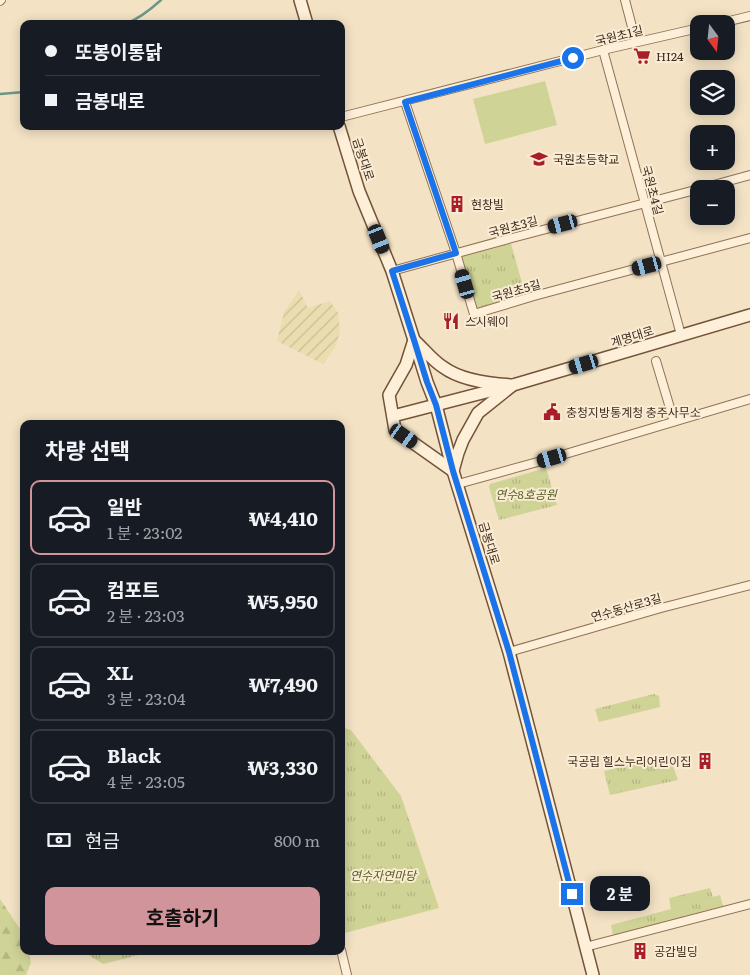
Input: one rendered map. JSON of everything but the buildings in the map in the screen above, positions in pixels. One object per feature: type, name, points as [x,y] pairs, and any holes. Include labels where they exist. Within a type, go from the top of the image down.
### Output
[{"type":"street","points":[[300,0],[306,20]]},
{"type":"street","points":[[625,0],[636,42]]},
{"type":"street","points":[[735,20],[750,16]]},
{"type":"street","name":"국원초1길","points":[[345,117],[603,50],[690,30]]},
{"type":"street","name":"국원초4길","points":[[603,50],[681,335]]},
{"type":"street","name":"국원초5길","points":[[405,102],[456,253],[474,314],[750,238]]},
{"type":"street","name":"금봉대로","points":[[340,130],[360,191],[392,271],[436,405],[453,471],[509,652],[593,975]]},
{"type":"street","name":"국원초3길","points":[[732,180],[750,175]]},
{"type":"street","name":"국원초3길","points":[[392,271],[690,191]]},
{"type":"street","name":"계명대로","points":[[393,416],[513,385],[750,315]]},
{"type":"street","points":[[414,340],[452,373],[489,384],[513,385],[478,413],[463,440],[453,471],[395,430],[389,395],[406,365],[414,340]]},
{"type":"street","points":[[656,361],[673,418]]},
{"type":"street","points":[[458,484],[544,461],[750,399]]},
{"type":"street","name":"연수동산로3길","points":[[509,652],[661,608],[750,585]]},
{"type":"street","points":[[585,947],[750,904]]},
{"type":"street","points":[[342,955],[347,975]]},
{"type":"shaded area","points":[[299,290],[308,308],[330,301],[338,313],[340,330],[336,346],[323,364],[277,341],[284,312]]},
{"type":"green space","points":[[545,81],[557,125],[485,144],[473,99]]},
{"type":"green space","points":[[510,240],[526,297],[478,310],[474,308],[461,257],[463,253]]},
{"type":"green space","name":"연수8호공원","points":[[546,468],[557,505],[499,520],[489,487],[490,484]]},
{"type":"green space","points":[[654,694],[659,696],[660,707],[599,722],[595,709]]},
{"type":"green space","name":"연수자연마당","points":[[345,728],[351,730],[401,796],[439,908],[345,933]]},
{"type":"green space","points":[[669,755],[678,780],[610,795],[604,771]]},
{"type":"green space","points":[[710,888],[713,897],[720,895],[723,906],[613,935],[611,925],[671,909],[669,898]]},
{"type":"green space","points":[[0,899],[20,929],[20,955],[30,955],[31,963],[26,975],[0,975]]},
{"type":"green space","points":[[88,955],[139,955],[103,964]]},
{"type":"waterway","points":[[135,20],[161,0]]},
{"type":"waterway","points":[[0,94],[20,92]]},
{"type":"place","name":"HI24","points":[[642,56]]},
{"type":"place","name":"국원초등학교","points":[[539,159]]},
{"type":"place","name":"현창빌","points":[[457,204]]},
{"type":"place","name":"스시웨이","points":[[451,321]]},
{"type":"place","name":"충청지방통계청 충주사무소","points":[[552,412]]},
{"type":"place","name":"국공립 힐스누리어린이집","points":[[705,761]]},
{"type":"place","name":"공감빌딩","points":[[640,951]]},
{"type":"route","points":[[572,894],[509,652],[453,471],[436,405],[392,271],[456,253],[405,102],[573,58]]}]
